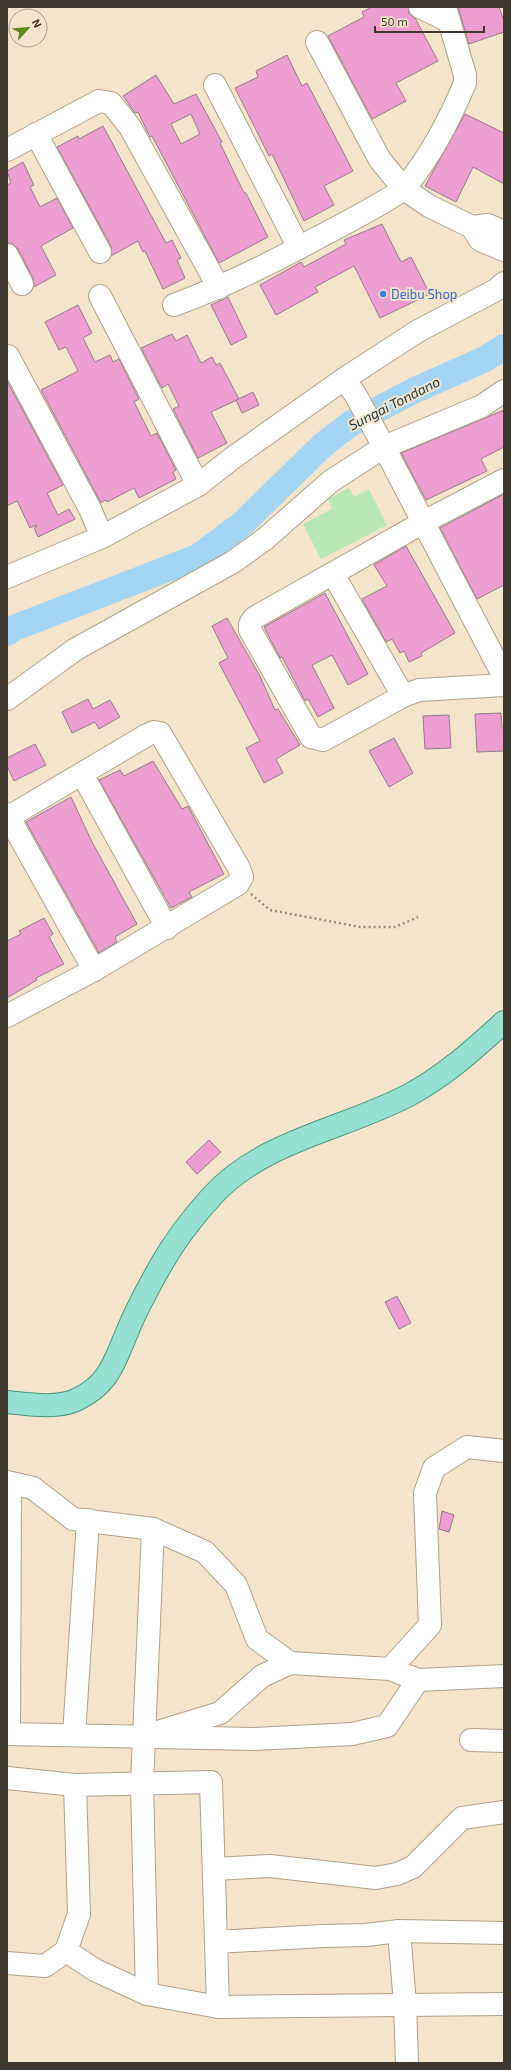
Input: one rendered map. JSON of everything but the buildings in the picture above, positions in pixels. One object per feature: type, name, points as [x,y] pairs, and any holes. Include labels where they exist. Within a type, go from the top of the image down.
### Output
[{"type":"main road","points":[[7,1402],[59,1404],[74,1401],[91,1392],[108,1376],[119,1355],[128,1330],[161,1265],[178,1238],[214,1194],[250,1165],[298,1140],[363,1116],[408,1095],[434,1080],[504,1022]]},
{"type":"street","points":[[174,305],[219,288],[299,248],[382,204],[404,189],[427,159],[439,138],[465,83],[465,76],[447,14],[420,7]]},
{"type":"street","points":[[317,42],[380,160],[404,189],[429,206],[472,227],[480,240],[504,250]]},
{"type":"street","points":[[215,85],[299,248]]},
{"type":"street","points":[[7,150],[99,101],[111,103],[130,127],[219,288]]},
{"type":"street","points":[[36,134],[100,252]]},
{"type":"street","points":[[472,227],[488,225],[504,232]]},
{"type":"street","points":[[7,255],[22,284]]},
{"type":"street","points":[[7,577],[102,537],[198,485],[234,457],[350,387],[418,331],[496,290],[504,283]]},
{"type":"street","points":[[100,296],[198,485]]},
{"type":"street","points":[[8,356],[90,509],[102,537]]},
{"type":"street","points":[[350,387],[381,440],[422,523],[504,677]]},
{"type":"street","points":[[7,699],[76,649],[233,562],[265,539],[331,481],[381,440],[482,406],[504,391]]},
{"type":"street","points":[[504,480],[422,523],[254,618],[250,624],[250,630],[311,737],[317,740],[323,740],[403,696],[419,690],[504,685]]},
{"type":"street","points":[[333,574],[403,696]]},
{"type":"street","points":[[8,1013],[94,970],[167,928],[238,884],[242,877],[239,868],[160,733],[154,732],[147,735],[8,816],[94,970]]},
{"type":"street","points":[[82,774],[167,928]]},
{"type":"street","points":[[390,1669],[430,1625],[426,1493],[434,1468],[467,1447],[504,1451]]},
{"type":"street","points":[[290,1663],[257,1639],[236,1585],[205,1552],[153,1529],[73,1519],[34,1488],[8,1482],[8,1734],[254,1739],[352,1734],[387,1726],[418,1680]]},
{"type":"street","points":[[74,1735],[88,1520]]},
{"type":"street","points":[[147,1994],[142,1784],[153,1529]]},
{"type":"street","points":[[143,1737],[220,1713],[262,1676],[290,1663],[390,1669],[418,1680],[504,1676]]},
{"type":"street","points":[[471,1740],[504,1741]]},
{"type":"street","points":[[7,1778],[75,1785],[211,1782],[218,2007]]},
{"type":"street","points":[[7,1963],[45,1966],[66,1951],[79,1914],[75,1785]]},
{"type":"street","points":[[214,1869],[270,1866],[376,1878],[413,1867],[462,1818],[504,1812]]},
{"type":"street","points":[[216,1942],[366,1935],[399,1931],[504,1933]]},
{"type":"street","points":[[399,1931],[405,2004],[407,2063]]},
{"type":"street","points":[[66,1951],[96,1970],[147,1994],[218,2007],[504,2004]]},
{"type":"path","points":[[238,884],[270,910],[331,922],[376,929],[395,927],[418,917]]},
{"type":"green space","points":[[349,488],[354,497],[369,489],[387,525],[321,559],[303,524],[332,509],[328,499]]},
{"type":"waterway","name":"Sungai Tondano","points":[[7,633],[14,628],[198,557],[242,524],[324,444],[350,424],[413,391],[485,359],[504,347]]},
{"type":"place","name":"Deibu Shop","points":[[383,294]]}]
